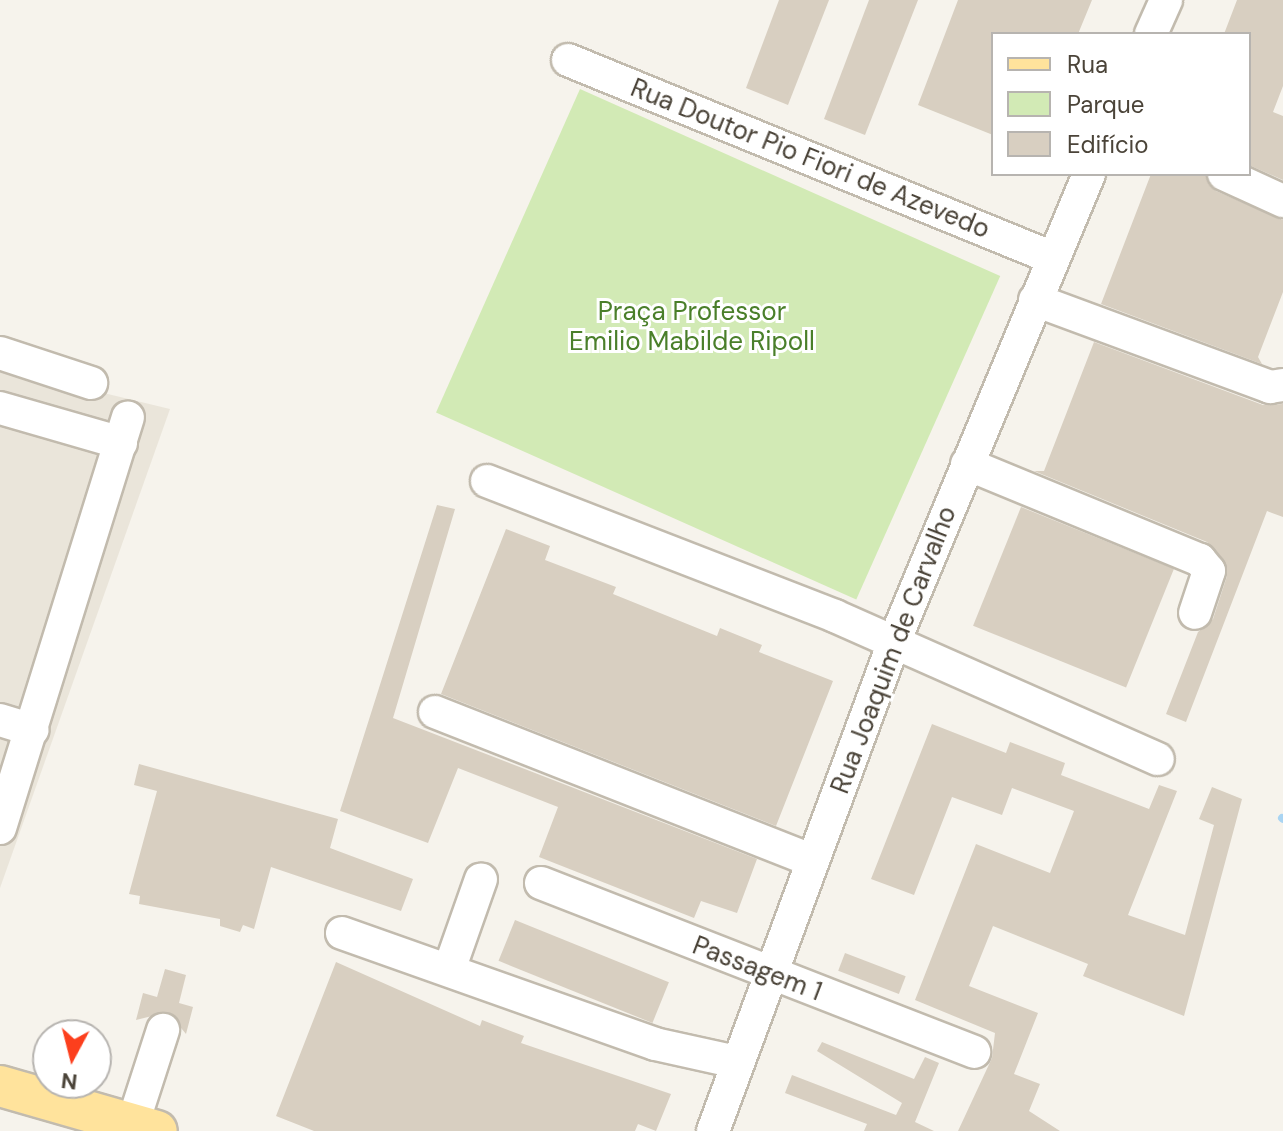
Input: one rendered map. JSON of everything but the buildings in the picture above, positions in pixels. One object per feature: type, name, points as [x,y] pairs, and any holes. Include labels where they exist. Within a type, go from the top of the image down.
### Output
[{"type":"main road","points":[[0,1086],[131,1128]]},
{"type":"street","points":[[1152,32],[1166,0]]},
{"type":"street","name":"Rua Doutor Pio Fiori de Azevedo","points":[[568,60],[1053,258]]},
{"type":"street","name":"Rua Joaquim de Carvalho","points":[[713,1131],[894,642],[1088,176]]},
{"type":"street","points":[[1228,176],[1283,201]]},
{"type":"street","points":[[1035,300],[1270,387],[1283,385]]},
{"type":"street","points":[[0,353],[91,383]]},
{"type":"street","points":[[0,408],[124,431],[0,828]]},
{"type":"street","points":[[967,464],[1200,560],[1209,571],[1195,613]]},
{"type":"street","points":[[487,481],[894,642],[1158,759]]},
{"type":"street","points":[[435,712],[813,861]]},
{"type":"street","points":[[0,720],[32,730]]},
{"type":"street","points":[[449,970],[481,879]]},
{"type":"street","name":"Passagem 1","points":[[541,883],[771,976],[974,1052]]},
{"type":"street","points":[[342,933],[655,1044],[736,1062]]},
{"type":"street","points":[[131,1128],[163,1030]]},
{"type":"shaded area","points":[[0,368],[170,409],[0,888]]},
{"type":"green space","name":"Praça Professor Emilio Mabilde Ripoll","points":[[580,89],[1000,276],[856,599],[436,412]]}]
